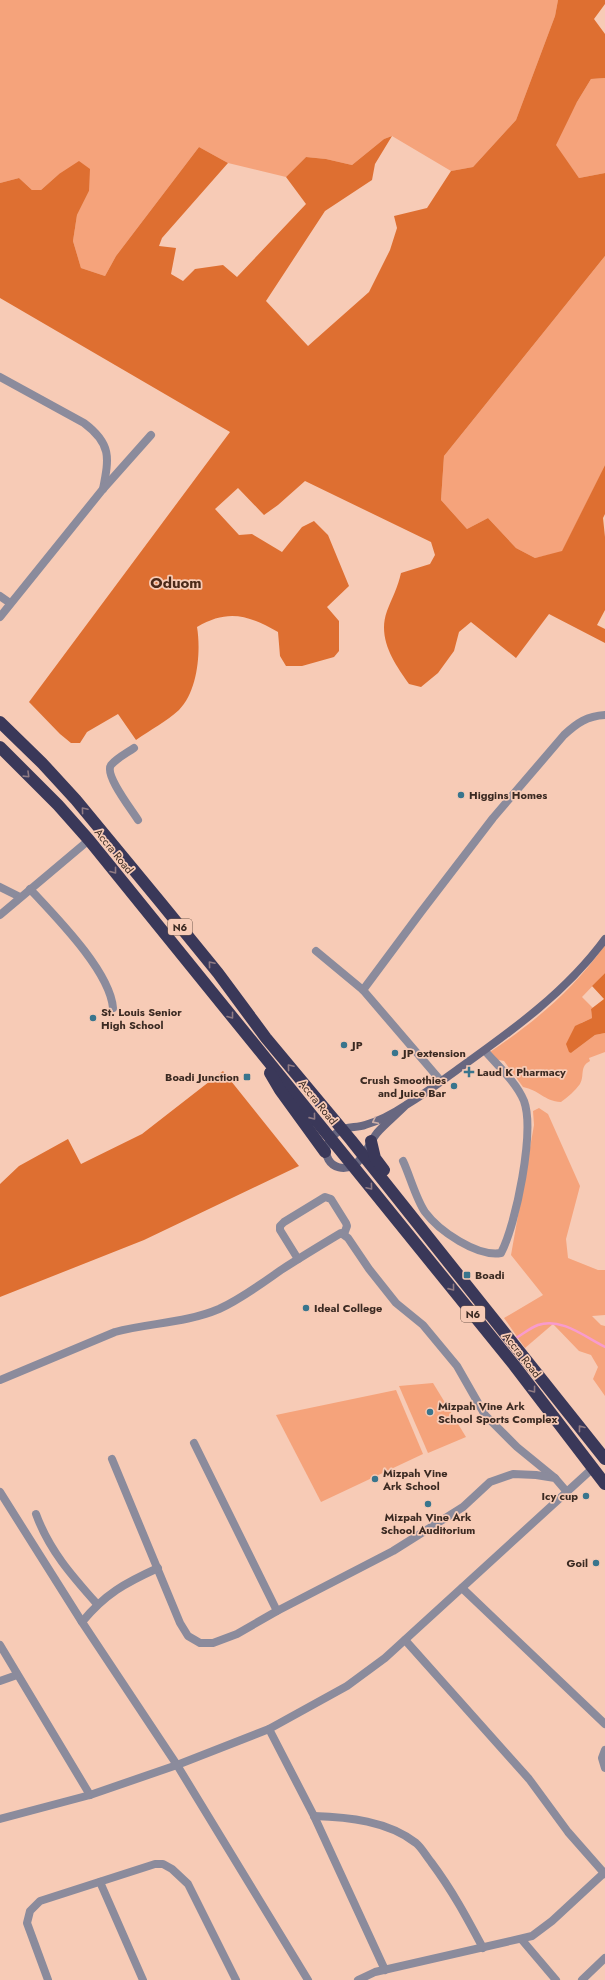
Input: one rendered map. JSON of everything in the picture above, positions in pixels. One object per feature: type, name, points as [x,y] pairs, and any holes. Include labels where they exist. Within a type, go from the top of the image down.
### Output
[{"type":"highway","name":"Accra Road","points":[[0,722],[42,763],[107,837],[218,973],[266,1038],[342,1129],[605,1459]]},
{"type":"highway","name":"Accra Road","points":[[0,747],[58,805],[89,840],[514,1365],[605,1484]]},
{"type":"highway","points":[[252,1042],[280,1090],[325,1152]]},
{"type":"highway","points":[[371,1141],[375,1158],[415,1212],[421,1228]]},
{"type":"street","points":[[0,377],[96,431],[102,439],[108,454],[108,463],[103,489]]},
{"type":"street","points":[[0,617],[103,489],[150,435]]},
{"type":"street","points":[[0,596],[10,603]]},
{"type":"street","points":[[363,990],[493,818],[564,735],[577,723],[591,716],[605,715]]},
{"type":"street","points":[[134,748],[111,766],[109,771],[113,781],[138,820]]},
{"type":"street","points":[[0,915],[89,840]]},
{"type":"street","points":[[0,887],[20,897]]},
{"type":"street","points":[[30,889],[55,916],[89,958],[112,997],[113,1008]]},
{"type":"street","points":[[405,1106],[371,1141],[353,1166],[342,1169],[335,1167],[329,1160],[325,1152],[326,1145],[330,1137],[342,1129],[365,1126],[405,1106],[485,1051],[563,987],[591,958],[605,939]]},
{"type":"street","points":[[316,950],[363,990],[441,1081]]},
{"type":"street","points":[[403,1162],[425,1211],[438,1226],[473,1248],[492,1254],[501,1253],[510,1230],[523,1166],[527,1112],[524,1100],[514,1084],[485,1051]]},
{"type":"street","points":[[298,1259],[280,1230],[280,1226],[325,1197],[330,1199],[346,1223],[347,1226],[344,1234]]},
{"type":"street","points":[[0,1380],[115,1332],[132,1327],[170,1323],[200,1316],[219,1309],[243,1296],[298,1259],[341,1233],[344,1234]]},
{"type":"street","points":[[344,1234],[396,1303],[423,1325],[457,1366],[485,1415],[517,1447],[555,1478],[567,1492]]},
{"type":"street","points":[[194,1443],[277,1611]]},
{"type":"street","points":[[112,1459],[180,1623],[188,1636],[200,1643],[213,1643],[237,1634],[277,1611],[393,1551],[463,1507],[490,1482],[512,1474],[536,1475],[555,1478]]},
{"type":"street","points":[[0,1819],[90,1795],[177,1765],[270,1728],[347,1686],[405,1640],[593,1468]]},
{"type":"street","points":[[0,1492],[82,1622],[177,1765],[308,1980]]},
{"type":"street","points":[[36,1514],[54,1551],[67,1570],[97,1604]]},
{"type":"street","points":[[82,1622],[97,1604],[124,1584],[158,1568]]},
{"type":"street","points":[[462,1588],[605,1724]]},
{"type":"street","points":[[358,1980],[375,1972],[522,1940],[541,1930],[605,1873],[568,1832],[529,1779],[405,1640]]},
{"type":"street","points":[[0,1645],[90,1795]]},
{"type":"street","points":[[0,1681],[17,1675]]},
{"type":"street","points":[[270,1728],[314,1816],[385,1970]]},
{"type":"street","points":[[605,1750],[602,1758],[605,1768]]},
{"type":"street","points":[[314,1816],[346,1817],[366,1822],[396,1831],[416,1844],[450,1887],[483,1948]]},
{"type":"street","points":[[48,1980],[27,1923],[30,1911],[40,1901],[155,1864],[163,1864],[172,1869],[188,1884],[236,1980]]},
{"type":"street","points":[[100,1882],[143,1980]]},
{"type":"street","points":[[522,1940],[556,1980]]},
{"type":"street","points":[[582,1980],[605,1958]]},
{"type":"shaded area","points":[[0,0],[558,0],[555,16],[516,120],[473,167],[451,171],[392,136],[384,139],[352,165],[326,159],[306,157],[286,177],[228,163],[199,147],[116,256],[105,276],[81,268],[73,241],[77,215],[89,191],[59,174],[41,190],[32,190],[19,178],[0,183]]},
{"type":"shaded area","points":[[558,0],[605,0],[605,4],[594,19],[605,34],[605,78],[591,79],[577,102],[556,145],[579,178],[605,173],[605,256],[444,456],[441,500],[467,529],[488,518],[516,548],[535,558],[562,551],[605,465],[605,514],[603,518],[605,537],[605,610],[597,625],[605,629],[605,643],[549,614],[516,658],[471,622],[459,632],[454,651],[438,673],[421,687],[409,684],[398,668],[389,650],[384,631],[384,621],[397,588],[401,573],[430,564],[435,555],[431,542],[305,481],[278,505],[264,515],[238,488],[215,509],[239,535],[252,534],[282,552],[302,527],[314,521],[328,535],[349,586],[327,607],[339,621],[339,651],[334,657],[302,666],[286,666],[280,656],[278,632],[247,618],[238,616],[228,616],[208,621],[197,627],[199,647],[197,670],[190,692],[179,710],[164,722],[136,740],[118,714],[87,732],[80,743],[71,743],[60,734],[29,702],[230,432],[0,298],[0,183],[19,178],[32,190],[41,190],[59,174],[79,161],[90,169],[89,191],[77,215],[73,241],[81,268],[105,276],[116,256],[199,147],[228,163],[162,238],[159,246],[176,248],[171,274],[183,281],[195,269],[223,265],[237,277],[306,204],[286,177],[306,157],[326,159],[352,165],[384,139],[392,136],[375,164],[372,180],[325,211],[266,301],[308,346],[369,292],[390,250],[397,228],[394,216],[427,208],[451,171],[473,167],[516,120],[555,16]]},
{"type":"shaded area","points":[[605,78],[605,173],[579,178],[555,145],[577,102],[591,79]]},
{"type":"shaded area","points":[[605,256],[605,465],[562,552],[535,558],[516,548],[488,518],[467,529],[441,500],[444,456]]},
{"type":"shaded area","points":[[605,945],[605,973],[582,997],[593,1008],[591,1009],[592,1018],[581,1023],[571,1053],[595,1035],[605,1033],[605,1052],[589,1058],[590,1061],[584,1066],[580,1084],[569,1096],[561,1102],[550,1100],[529,1088],[523,1087],[504,1061],[494,1059],[490,1052],[523,1028],[567,991]]},
{"type":"shaded area","points":[[605,973],[605,1033],[595,1035],[571,1053],[569,1052],[566,1044],[575,1026],[592,1018],[591,1009],[604,999],[592,986]]},
{"type":"shaded area","points":[[223,1071],[299,1166],[144,1240],[0,1297],[0,1184],[19,1166],[68,1139],[81,1164],[142,1134]]},
{"type":"shaded area","points":[[539,1108],[548,1114],[580,1186],[566,1239],[568,1258],[598,1270],[605,1270],[605,1315],[592,1316],[601,1325],[605,1326],[605,1396],[593,1379],[598,1367],[591,1355],[579,1351],[553,1324],[525,1348],[504,1318],[543,1295],[511,1255],[534,1125],[533,1111]]},
{"type":"shaded area","name":"Mizpah Vine Ark School Sports Complex","points":[[433,1383],[466,1437],[428,1453],[399,1386]]},
{"type":"shaded area","points":[[396,1390],[423,1454],[321,1502],[276,1415]]},
{"type":"waterway","points":[[516,1338],[529,1329],[547,1323],[573,1329],[605,1347]]},
{"type":"place","name":"Higgins Homes","points":[[461,795]]},
{"type":"place","name":"St. Louis Senior High School","points":[[93,1018]]},
{"type":"place","name":"JP","points":[[344,1045]]},
{"type":"place","name":"JP extension","points":[[395,1053]]},
{"type":"place","name":"Laud K Pharmacy","points":[[469,1072]]},
{"type":"place","name":"Boadi Junction","points":[[247,1077]]},
{"type":"place","name":"Crush Smoothies and Juice Bar","points":[[454,1086]]},
{"type":"place","name":"Boadi","points":[[467,1275]]},
{"type":"place","name":"Ideal College","points":[[306,1308]]},
{"type":"place","name":"Mizpah Vine Ark School Sports Complex","points":[[430,1412]]},
{"type":"place","name":"Mizpah Vine Ark School","points":[[375,1479]]},
{"type":"place","name":"Icy cup","points":[[586,1496]]},
{"type":"place","name":"Mizpah Vine Ark School Auditorium","points":[[428,1504]]},
{"type":"place","name":"Goil","points":[[596,1563]]},
{"type":"district","name":"Oduom","points":[[176,583]]}]
